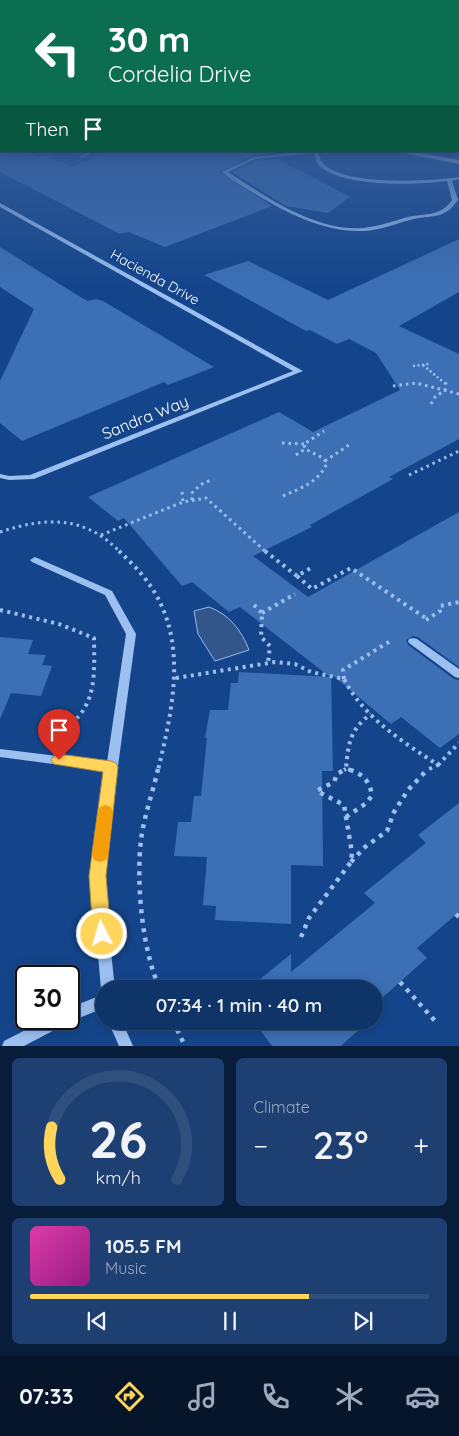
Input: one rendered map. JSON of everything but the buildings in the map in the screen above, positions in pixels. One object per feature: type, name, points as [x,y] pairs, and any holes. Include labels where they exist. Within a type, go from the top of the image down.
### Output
[{"type":"street","points":[[249,188],[284,210],[316,222],[358,230],[382,228],[412,217],[440,214],[449,210],[455,200],[451,188]]},
{"type":"street","name":"Hacienda Drive","points":[[0,205],[299,371]]},
{"type":"street","name":"Sandra Way","points":[[0,476],[9,478],[31,477],[299,371]]},
{"type":"street","points":[[35,560],[109,593],[131,634],[97,876],[107,980]]},
{"type":"street","points":[[413,641],[459,674]]},
{"type":"street","points":[[0,752],[111,767]]},
{"type":"street","points":[[80,1011],[95,1005]]},
{"type":"street","points":[[9,1046],[40,1030]]},
{"type":"street","points":[[119,1030],[126,1046]]},
{"type":"path","points":[[413,366],[429,364]]},
{"type":"path","points":[[423,365],[446,384],[445,390],[435,397],[431,404]]},
{"type":"path","points":[[393,386],[416,383],[459,394]]},
{"type":"path","points":[[282,443],[304,444],[324,431]]},
{"type":"path","points":[[304,444],[305,450],[325,462]]},
{"type":"path","points":[[282,496],[313,482],[324,472],[325,462],[330,456],[349,445]]},
{"type":"path","points":[[296,455],[305,450]]},
{"type":"path","points":[[409,475],[459,451]]},
{"type":"path","points":[[192,500],[192,493],[213,479]]},
{"type":"path","points":[[182,492],[183,502]]},
{"type":"path","points":[[101,535],[183,502],[206,498],[266,552],[312,589],[351,568],[427,619]]},
{"type":"path","points":[[0,532],[29,523],[61,520],[76,522],[101,535],[130,560],[161,600],[176,640],[176,678],[171,725],[141,843],[143,906],[149,962],[156,980]]},
{"type":"path","points":[[297,576],[311,568]]},
{"type":"path","points":[[262,613],[296,594]]},
{"type":"path","points":[[254,605],[262,613],[261,637],[270,646],[268,663]]},
{"type":"path","points":[[0,610],[17,615],[53,620],[75,627],[94,638],[94,682],[85,712],[78,720],[68,725]]},
{"type":"path","points":[[176,678],[268,663],[295,664],[311,672],[344,679],[348,688],[371,714],[401,740],[438,765]]},
{"type":"path","points":[[346,769],[348,738],[356,724],[371,714]]},
{"type":"path","points":[[301,937],[309,918],[351,862],[364,847],[387,830],[394,812],[408,790],[429,768],[438,765],[459,743]]},
{"type":"path","points":[[346,817],[365,804],[372,796],[371,785],[362,774],[346,769],[337,774],[334,782],[317,791],[344,804],[346,817],[352,853],[351,862]]},
{"type":"path","points":[[400,982],[436,1022]]},
{"type":"path","points":[[177,1030],[185,1046]]},
{"type":"water","points":[[209,607],[223,614],[234,624],[243,636],[249,650],[215,661],[198,634],[194,611]]},
{"type":"slow traffic","points":[[100,855],[105,812]]},
{"type":"route","points":[[59,760],[111,767],[97,876],[102,934]]}]
